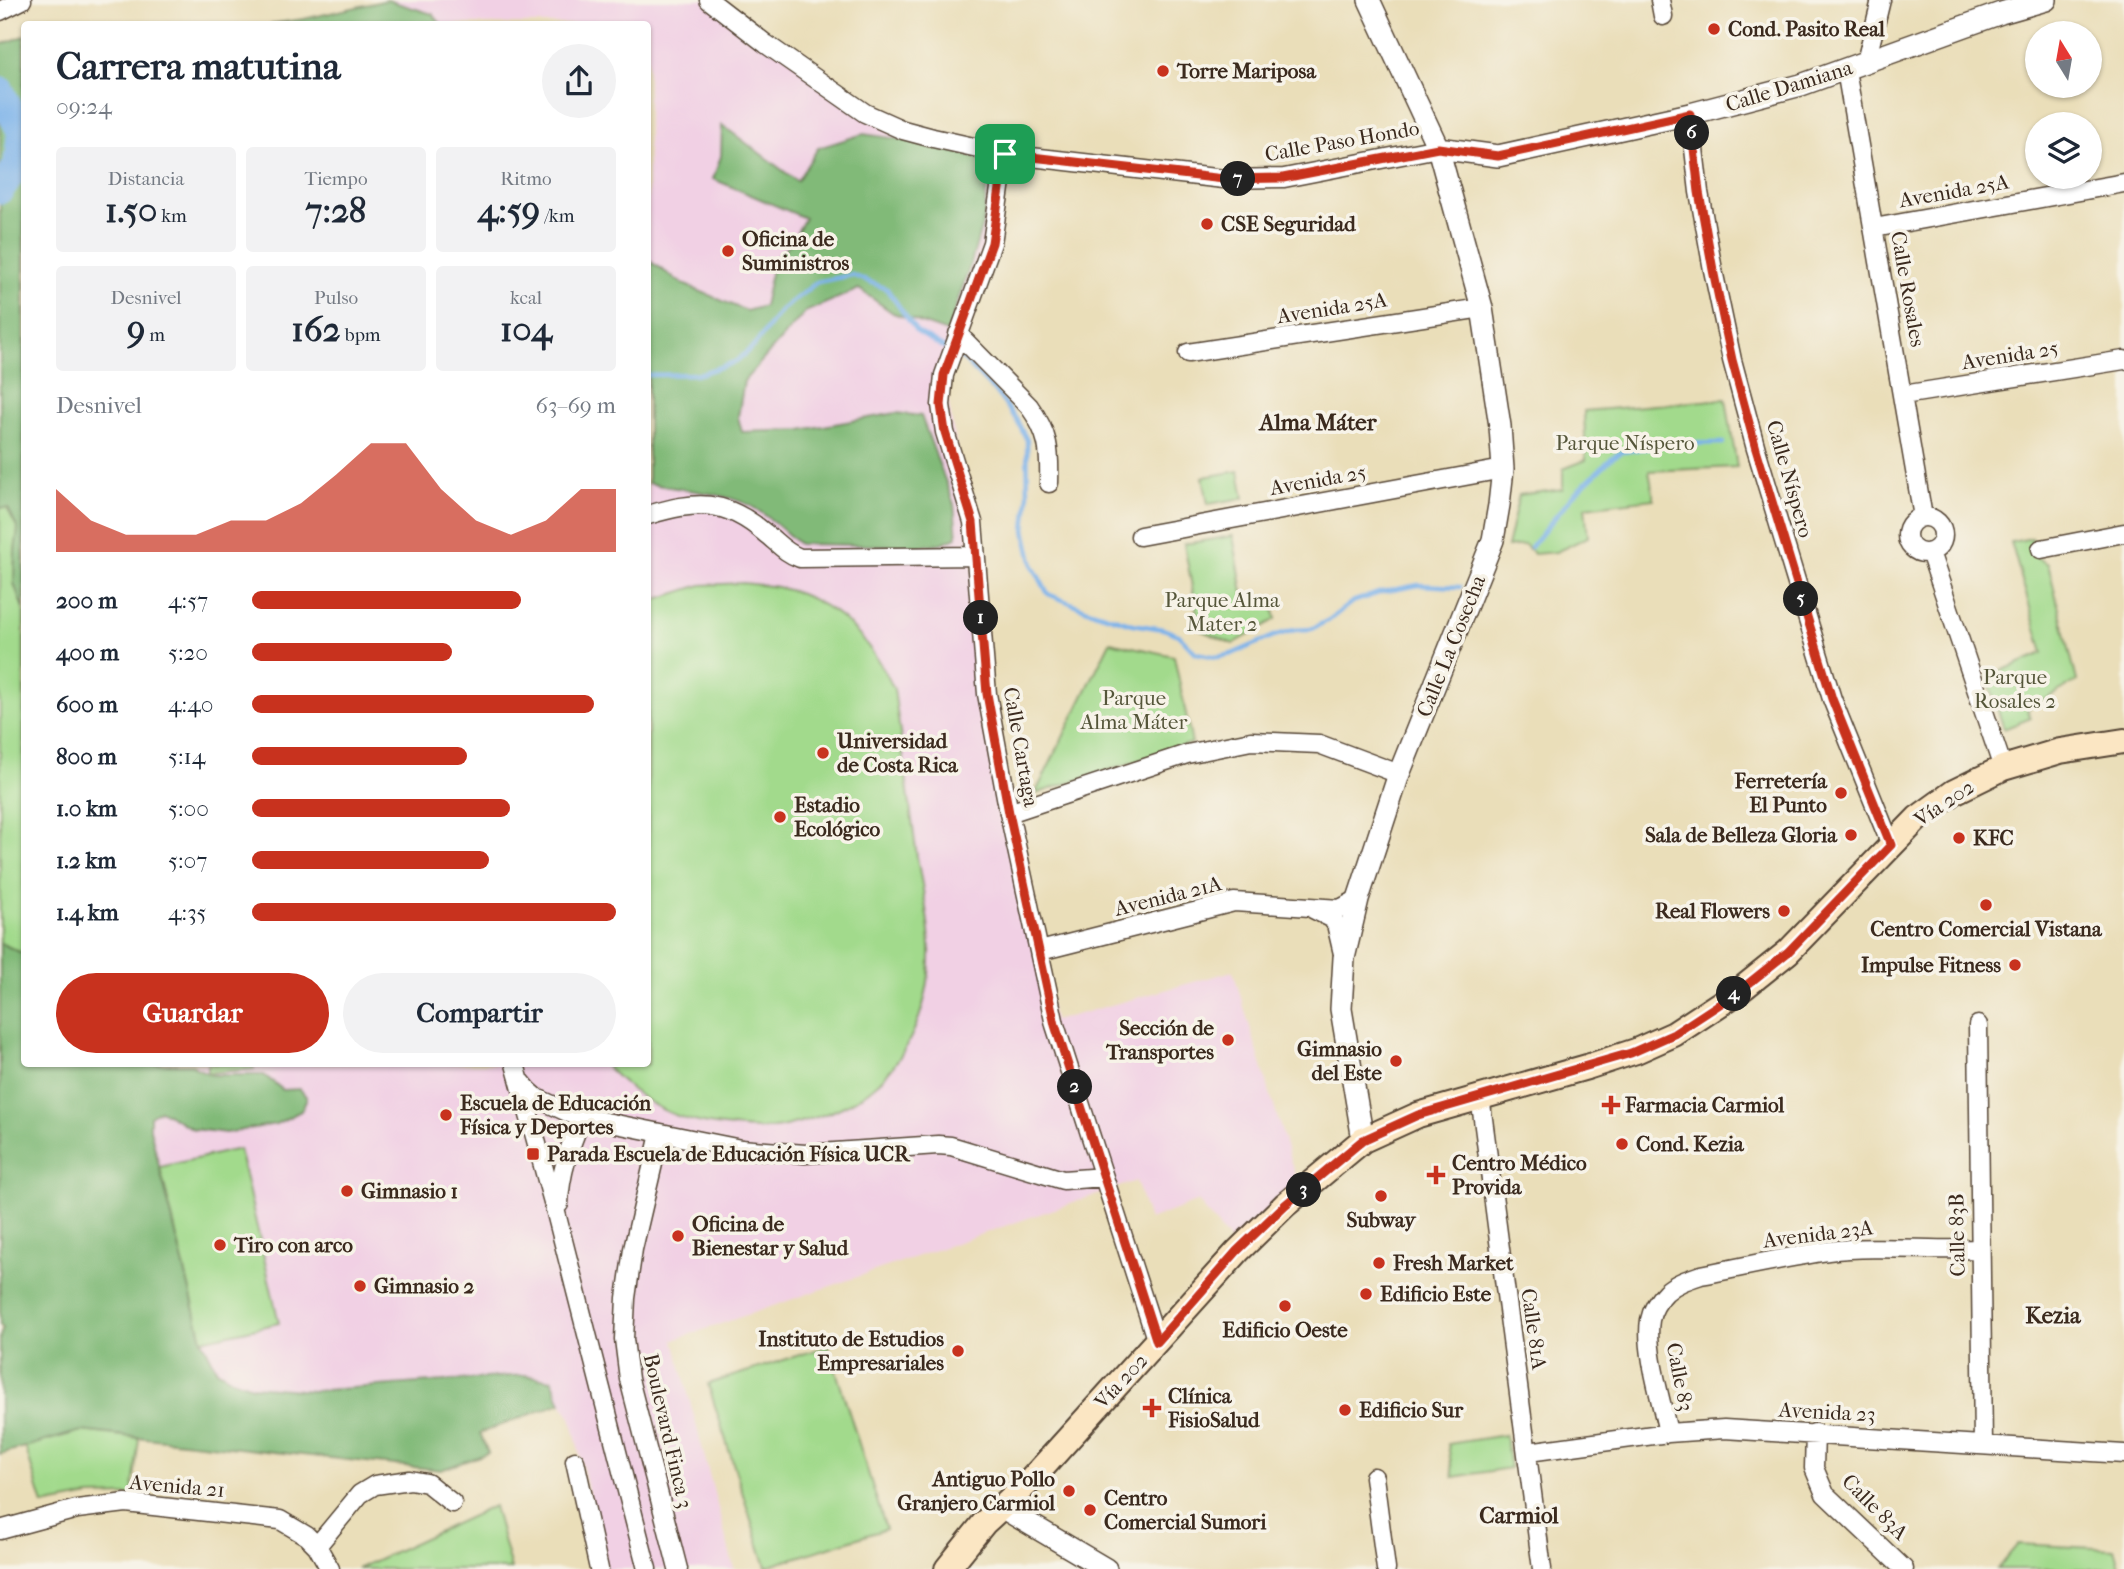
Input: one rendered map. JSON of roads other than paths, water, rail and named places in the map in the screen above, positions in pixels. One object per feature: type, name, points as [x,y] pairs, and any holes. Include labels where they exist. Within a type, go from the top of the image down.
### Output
[{"type":"main road","name":"Vía 202","points":[[947,1569],[984,1523],[1031,1480],[1237,1251],[1285,1205],[1363,1140],[1418,1115],[1631,1053],[1674,1034],[1738,992],[1788,952],[1918,818],[1954,792],[2003,768],[2060,751],[2124,741]]},
{"type":"street","points":[[0,11],[22,0]]},
{"type":"street","name":"Calle Paso Hondo","points":[[709,0],[766,44],[865,113],[913,133],[1005,154],[1224,179],[1283,178],[1438,148]]},
{"type":"street","points":[[1369,0],[1438,148]]},
{"type":"street","points":[[1856,66],[1881,0]]},
{"type":"street","name":"Calle Damiana","points":[[1438,148],[1498,156],[1690,114],[1801,85],[2001,13],[2046,0]]},
{"type":"street","name":"Calle Rosales","points":[[1856,66],[1874,228],[1923,517]]},
{"type":"street","name":"Calle Níspero","points":[[1690,114],[1699,192],[1713,270],[1732,360],[1756,449],[1832,699],[1891,845]]},
{"type":"street","name":"Calle La Cosecha","points":[[1363,1140],[1341,1009],[1343,958],[1358,899],[1399,774],[1493,540],[1503,469],[1500,426],[1482,308],[1438,148]]},
{"type":"street","name":"Calle Cartaga","points":[[1005,154],[992,243],[944,375],[941,405],[945,432],[973,522],[987,694],[1009,813],[1055,1025],[1157,1342]]},
{"type":"street","name":"Avenida 25A","points":[[1874,228],[2124,183]]},
{"type":"street","name":"Avenida 25A","points":[[1188,353],[1482,308]]},
{"type":"street","points":[[958,334],[1039,419],[1050,453],[1049,483]]},
{"type":"street","name":"Avenida 25","points":[[1903,395],[2124,360]]},
{"type":"street","name":"Avenida 25","points":[[1140,536],[1503,469]]},
{"type":"street","points":[[651,513],[686,505],[704,504],[721,508],[750,521],[791,555],[800,558],[976,556]]},
{"type":"street","points":[[1923,517],[1929,517],[1939,523],[1943,534],[1940,545],[1930,552],[1914,548],[1908,538],[1909,527],[1923,517]]},
{"type":"street","points":[[2041,549],[2124,533]]},
{"type":"street","points":[[1930,552],[2003,768]]},
{"type":"street","points":[[1009,813],[1187,754],[1251,741],[1319,744],[1399,774]]},
{"type":"street","name":"Avenida 21A","points":[[1040,951],[1234,902],[1340,909],[1358,899]]},
{"type":"street","points":[[1310,907],[1331,918],[1336,924],[1343,958]]},
{"type":"street","name":"Calle 83B","points":[[1978,1025],[1983,1445]]},
{"type":"street","points":[[517,1071],[529,1091],[559,1109],[582,1117],[741,1149],[805,1154],[951,1146],[1063,1180],[1104,1177]]},
{"type":"street","points":[[517,1071],[647,1569]]},
{"type":"street","name":"Calle 81A","points":[[1480,1096],[1542,1569]]},
{"type":"street","points":[[558,1220],[561,1174],[582,1117]]},
{"type":"street","name":"Boulevard Finca 3","points":[[660,1134],[633,1250],[626,1298],[624,1339],[629,1379],[678,1569]]},
{"type":"street","name":"Avenida 23A","points":[[1667,1291],[1681,1282],[1701,1275],[1830,1251],[1886,1248],[1979,1249]]},
{"type":"street","name":"Calle 83","points":[[1667,1291],[1656,1304],[1650,1318],[1649,1341],[1668,1433]]},
{"type":"street","name":"Avenida 23","points":[[1528,1452],[1668,1433],[1724,1429],[2124,1454]]},
{"type":"street","name":"Calle 83A","points":[[1815,1433],[1814,1468],[1825,1494],[1904,1569]]},
{"type":"street","points":[[575,1461],[599,1569]]},
{"type":"street","points":[[1374,1477],[1386,1569]]},
{"type":"street","points":[[330,1569],[312,1541],[360,1494],[375,1485],[410,1480],[427,1483],[452,1503]]},
{"type":"street","name":"Avenida 21","points":[[0,1531],[77,1508],[126,1503],[280,1520],[312,1541]]},
{"type":"street","points":[[1002,1507],[1106,1569]]},
{"type":"waterway","points":[[0,90],[21,132],[17,166],[0,190]]},
{"type":"waterway","points":[[651,375],[699,374],[735,362],[755,345],[780,311],[817,282],[852,275],[887,289],[916,331],[949,351]]},
{"type":"waterway","points":[[956,355],[997,394],[1016,419],[1027,440],[1028,499],[1025,530],[1033,566],[1048,594],[1133,624],[1163,629],[1179,635],[1196,653],[1218,657],[1232,654],[1274,636],[1294,630],[1311,629],[1329,620],[1352,602],[1382,592],[1419,585],[1460,587]]},
{"type":"waterway","points":[[1531,547],[1574,494],[1613,457],[1622,452],[1667,444],[1723,443]]},
{"type":"place","name":"Cond. Pasito Real","points":[[1714,29]]},
{"type":"place","name":"Torre Mariposa","points":[[1163,71]]},
{"type":"place","name":"CSE Seguridad","points":[[1207,224]]},
{"type":"place","name":"Oficina de Suministros","points":[[728,251]]},
{"type":"place","name":"Universidad de Costa Rica","points":[[823,753]]},
{"type":"place","name":"Ferretería El Punto","points":[[1841,793]]},
{"type":"place","name":"Estadio Ecológico","points":[[780,817]]},
{"type":"place","name":"Sala de Belleza Gloria","points":[[1851,835]]},
{"type":"place","name":"KFC","points":[[1959,838]]},
{"type":"place","name":"Centro Comercial Vistana","points":[[1986,905]]},
{"type":"place","name":"Real Flowers","points":[[1784,911]]},
{"type":"place","name":"Impulse Fitness","points":[[2015,965]]},
{"type":"place","name":"Sección de Transportes","points":[[1228,1040]]},
{"type":"place","name":"Gimnasio del Este","points":[[1396,1061]]},
{"type":"place","name":"Farmacia Carmiol","points":[[1611,1105]]},
{"type":"place","name":"Escuela de Educación Física y Deportes","points":[[446,1115]]},
{"type":"place","name":"Cond. Kezia","points":[[1622,1144]]},
{"type":"place","name":"Parada Escuela de Educación Física UCR","points":[[533,1154]]},
{"type":"place","name":"Centro Médico Provida","points":[[1436,1175]]},
{"type":"place","name":"Gimnasio 1","points":[[347,1191]]},
{"type":"place","name":"Subway","points":[[1381,1196]]},
{"type":"place","name":"Oficina de Bienestar y Salud","points":[[678,1236]]},
{"type":"place","name":"Tiro con arco","points":[[220,1245]]},
{"type":"place","name":"Fresh Market","points":[[1379,1263]]},
{"type":"place","name":"Gimnasio 2","points":[[360,1286]]},
{"type":"place","name":"Edificio Este","points":[[1366,1294]]},
{"type":"place","name":"Edificio Oeste","points":[[1285,1306]]},
{"type":"place","name":"Instituto de Estudios Empresariales","points":[[958,1351]]},
{"type":"place","name":"Clínica FisioSalud","points":[[1152,1408]]},
{"type":"place","name":"Edificio Sur","points":[[1345,1410]]},
{"type":"place","name":"Antiguo Pollo Granjero Carmiol","points":[[1069,1491]]},
{"type":"place","name":"Centro Comercial Sumori","points":[[1090,1510]]},
{"type":"district","name":"Alma Máter","points":[[1318,422]]},
{"type":"district","name":"Kezia","points":[[2053,1315]]},
{"type":"district","name":"Carmiol","points":[[1519,1515]]},
{"type":"park label","name":"Parque Níspero","points":[[1625,443]]},
{"type":"park label","name":"Parque Alma Mater 2","points":[[1222,612]]},
{"type":"park label","name":"Parque Rosales 2","points":[[2015,689]]},
{"type":"park label","name":"Parque Alma Máter","points":[[1134,710]]}]
